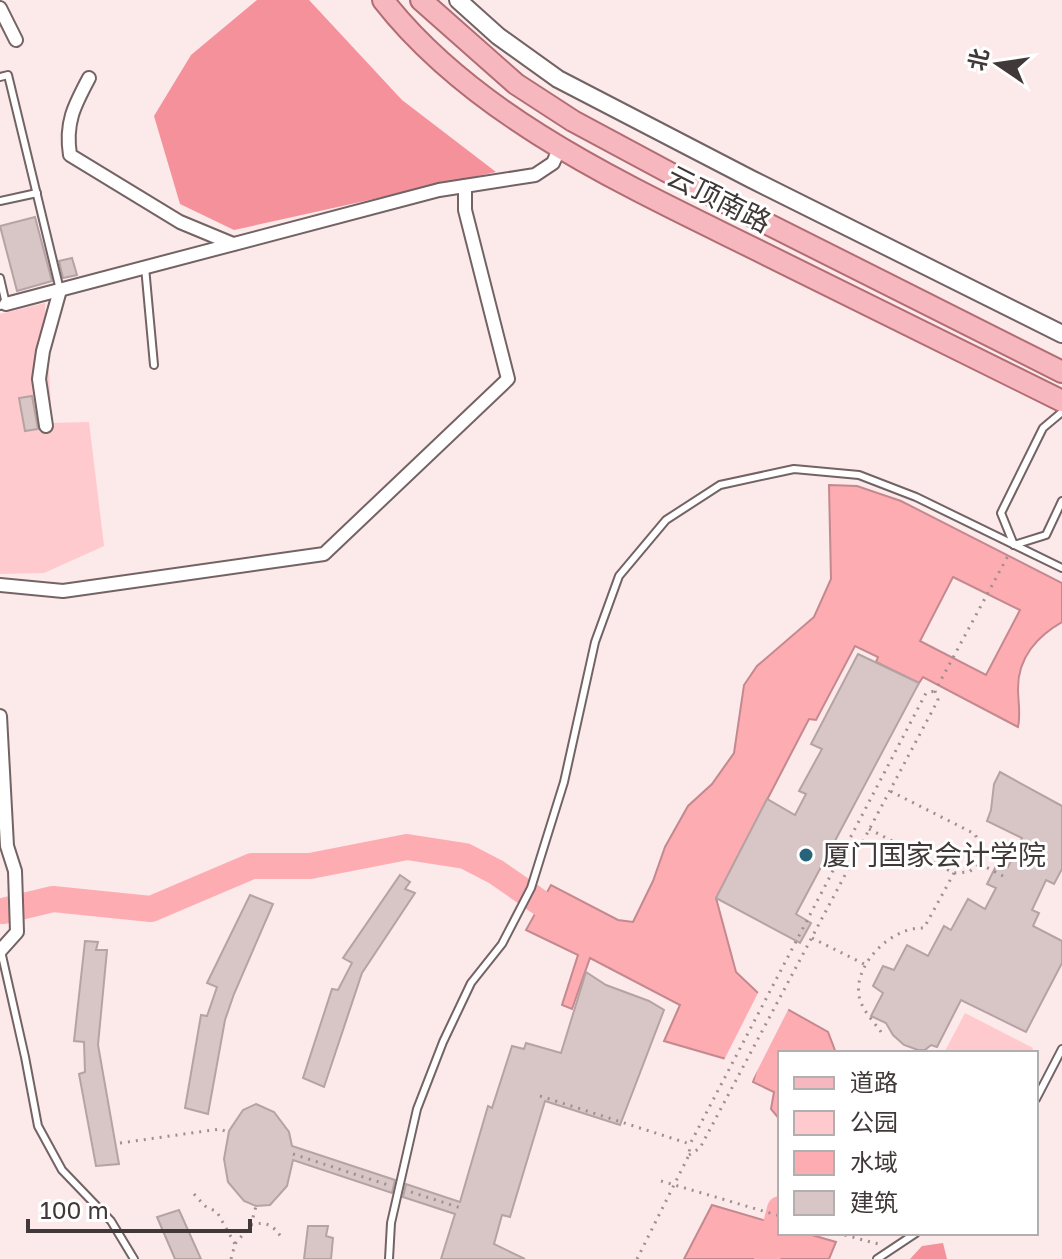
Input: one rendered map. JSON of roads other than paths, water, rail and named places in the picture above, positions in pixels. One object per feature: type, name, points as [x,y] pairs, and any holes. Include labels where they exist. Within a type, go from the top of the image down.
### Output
[{"type":"main road","name":"云顶南路","points":[[383,0],[406,29],[478,93],[560,147],[709,226],[1062,401]]},
{"type":"main road","name":"云顶南路","points":[[421,0],[516,84],[573,121],[722,201],[1062,372]]},
{"type":"main road","points":[[709,226],[722,201]]},
{"type":"street","points":[[458,0],[498,36],[558,79],[1062,334]]},
{"type":"street","points":[[0,8],[16,40]]},
{"type":"street","points":[[89,78],[73,108],[67,136],[70,155],[180,222],[234,244]]},
{"type":"street","points":[[3,305],[439,190],[535,175],[553,163],[560,147]]},
{"type":"street","points":[[0,585],[63,591],[324,554],[508,379],[465,210],[465,186]]},
{"type":"street","points":[[46,426],[39,379],[43,351],[60,290]]},
{"type":"street","points":[[0,716],[4,845],[15,871],[17,932],[0,951]]},
{"type":"lane","points":[[0,77],[8,75],[60,290]]},
{"type":"lane","points":[[0,201],[37,193]]},
{"type":"lane","points":[[145,267],[154,365]]},
{"type":"lane","points":[[0,278],[3,305]]},
{"type":"lane","points":[[1014,545],[1001,513],[1043,428],[1062,412]]},
{"type":"lane","points":[[389,1259],[391,1223],[417,1109],[443,1042],[471,983],[502,944],[531,888],[564,782],[600,629],[619,576],[666,520],[720,485],[794,469],[859,475],[916,497],[1062,568]]},
{"type":"lane","points":[[1014,545],[1046,535],[1062,501]]},
{"type":"lane","points":[[0,951],[38,1126],[62,1170],[111,1221],[134,1259]]},
{"type":"lane","points":[[1038,1095],[1062,1049]]},
{"type":"lane","points":[[877,1259],[913,1235]]},
{"type":"water","points":[[829,485],[857,486],[901,501],[1062,583],[1062,622],[1037,641],[1021,667],[1018,727],[923,677],[919,683],[876,662],[878,657],[855,646],[816,720],[809,719],[716,898],[736,972],[757,992],[828,1032],[835,1051],[778,1051],[778,1118],[771,1109],[774,1092],[753,1082],[757,1068],[664,1041],[680,1005],[590,958],[572,1009],[562,1005],[578,955],[526,930],[551,885],[618,920],[633,922],[665,847],[688,806],[712,784],[734,753],[744,685],[757,666],[814,617],[831,579]],"holes":[[[953,577],[1020,610],[986,675],[920,641]]]},
{"type":"water","points":[[712,1205],[778,1224],[778,1235],[812,1235],[836,1242],[829,1259],[684,1259]]},
{"type":"waterway","points":[[3,911],[53,899],[151,909],[252,866],[310,866],[407,847],[465,856],[496,872],[571,924]]},
{"type":"waterway","points":[[767,1259],[778,1217]]},
{"type":"place","name":"厦门国家会计学院","points":[[806,855]]}]
